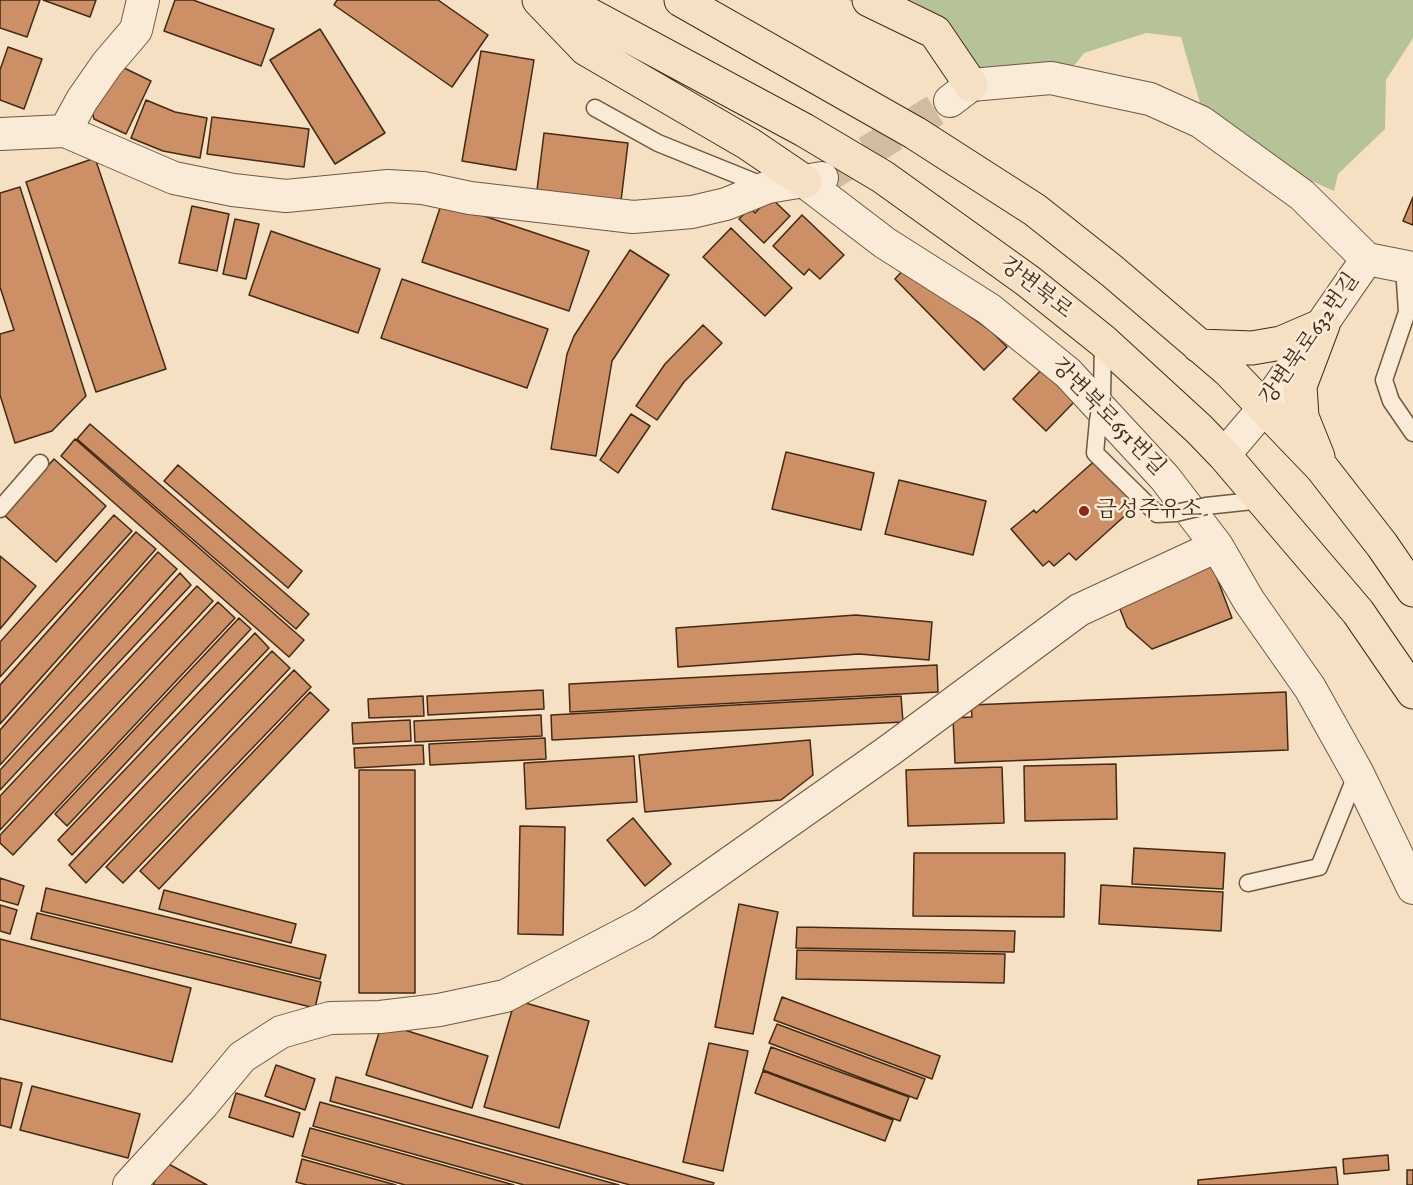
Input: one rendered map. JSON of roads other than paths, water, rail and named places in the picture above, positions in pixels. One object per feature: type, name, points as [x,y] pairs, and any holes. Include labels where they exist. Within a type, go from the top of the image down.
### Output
[{"type":"highway","points":[[538,0],[586,49],[749,144],[815,179]]},
{"type":"highway","name":"강변북로","points":[[562,0],[804,130],[883,177],[1028,281],[1103,341],[1224,455],[1358,612],[1413,692]]},
{"type":"highway","points":[[681,0],[915,133],[1035,210],[1112,271],[1229,371],[1322,468],[1382,545],[1413,590]]},
{"type":"highway","points":[[869,0],[936,32],[960,93]]},
{"type":"highway","points":[[1199,346],[1252,348],[1281,343],[1323,325]]},
{"type":"highway","points":[[1322,468],[1302,417],[1300,386],[1323,325]]},
{"type":"street","points":[[65,131],[82,100],[107,64],[136,30],[143,0]]},
{"type":"street","points":[[960,93],[1051,78],[1150,99],[1202,122],[1292,189],[1367,259]]},
{"type":"street","points":[[0,134],[65,131],[174,178],[233,190],[286,196],[388,186],[423,188],[470,198],[633,217],[692,212],[726,204],[768,187],[815,179]]},
{"type":"street","name":"강변북로651번길","points":[[815,179],[885,243],[989,309],[1068,373],[1165,478],[1216,546],[1250,601],[1310,688],[1357,772],[1413,888]]},
{"type":"street","name":"강변북로632번길","points":[[1224,455],[1264,408],[1367,259],[1409,268]]},
{"type":"street","points":[[129,1185],[203,1104],[242,1057],[281,1032],[330,1018],[380,1017],[439,1010],[505,996],[643,924],[890,750],[1079,610],[1216,546]]},
{"type":"lane","points":[[595,108],[658,143],[768,187]]},
{"type":"lane","points":[[1409,268],[1407,312],[1384,380],[1391,401],[1413,433]]},
{"type":"lane","points":[[1103,341],[1102,396],[1095,453],[1156,514],[1262,500]]},
{"type":"lane","points":[[0,509],[40,463]]},
{"type":"lane","points":[[1248,883],[1319,867],[1357,772]]},
{"type":"tunnel","points":[[826,177],[950,101]]},
{"type":"place","name":"금성주유소","points":[[1084,511]]}]
